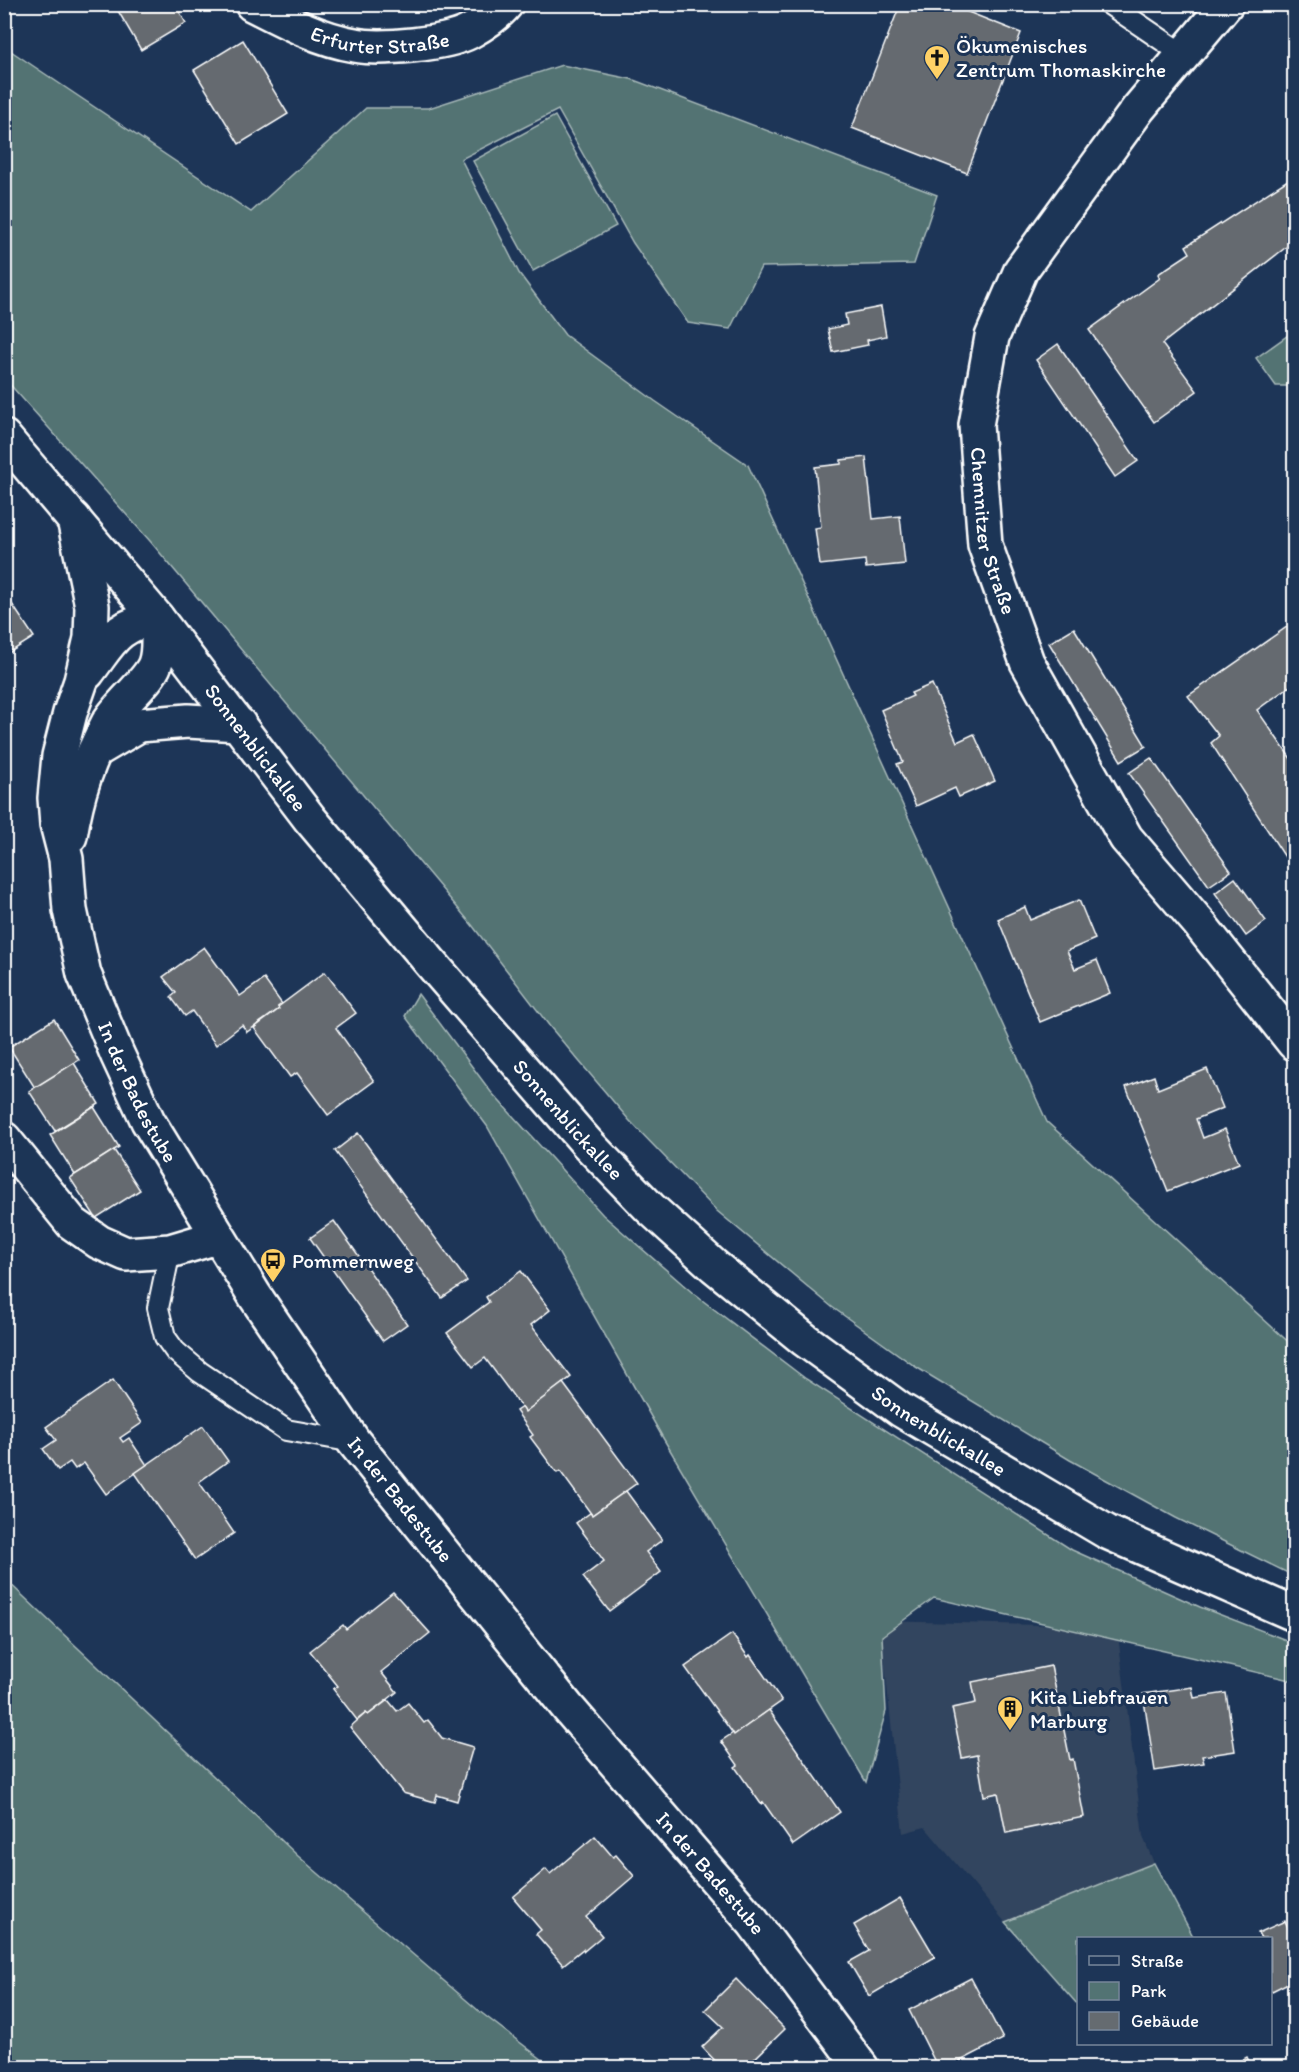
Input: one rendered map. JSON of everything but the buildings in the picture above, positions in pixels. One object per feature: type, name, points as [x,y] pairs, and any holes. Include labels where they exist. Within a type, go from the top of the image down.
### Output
[{"type":"street","name":"Erfurter Straße","points":[[252,4],[304,30],[356,46],[399,46],[438,41],[468,33],[502,10],[506,4]]},
{"type":"street","name":"Chemnitzer Straße","points":[[1226,4],[1138,109],[1021,270],[992,337],[976,425],[985,545],[1027,662],[1126,838],[1198,922],[1294,1043]]},
{"type":"street","name":"Sonnenblickallee","points":[[4,437],[157,618],[310,819],[587,1143],[650,1208],[714,1266],[805,1340],[901,1410],[1107,1532],[1294,1614]]},
{"type":"street","name":"In der Badestube","points":[[74,519],[93,606],[91,638],[59,756],[57,824],[66,859],[70,910],[84,974],[148,1121],[217,1237],[354,1442],[568,1708],[753,1922],[862,2067]]},
{"type":"street","name":"In der Badestube","points":[[66,859],[74,808],[86,766],[110,720],[154,666],[158,644],[157,618],[137,621],[116,634],[81,681]]},
{"type":"street","points":[[95,751],[139,725],[188,721],[239,724]]},
{"type":"street","points":[[4,1138],[72,1223],[99,1242],[126,1254],[170,1251],[217,1237]]},
{"type":"lane","points":[[1109,4],[1184,55]]},
{"type":"lane","points":[[170,1251],[158,1308],[165,1337],[175,1351],[200,1372],[286,1430],[354,1442]]},
{"type":"shaded area","points":[[880,1621],[1117,1627],[1143,1837],[1154,1863],[1005,1922],[925,1827],[903,1833]]},
{"type":"green space","points":[[5,47],[251,212],[366,108],[429,108],[562,65],[631,79],[937,195],[914,264],[761,267],[730,329],[688,323],[633,243],[558,110],[461,159],[519,273],[565,335],[748,465],[1047,1122],[1294,1347],[1294,1576],[1176,1518],[1070,1460],[916,1367],[832,1307],[717,1211],[629,1120],[551,1028],[472,925],[150,541],[5,379]]},
{"type":"green space","points":[[555,116],[616,226],[533,271],[473,161]]},
{"type":"green space","points":[[1294,331],[1294,386],[1276,386],[1256,358]]},
{"type":"green space","points":[[418,994],[491,1092],[603,1215],[694,1294],[806,1379],[1072,1550],[1200,1607],[1294,1643],[1294,1681],[934,1598],[882,1636],[886,1711],[866,1782],[663,1438],[487,1126],[405,1016]]},
{"type":"green space","points":[[4,1578],[298,1856],[479,2011],[552,2067],[5,2067]]},
{"type":"green space","points":[[1154,1863],[1193,1937],[1077,1937],[1077,2004],[1005,1922]]},
{"type":"place","name":"Ökumenisches Zentrum Thomaskirche","points":[[937,81]]},
{"type":"place","name":"Pommernweg","points":[[273,1284]]},
{"type":"place","name":"Kita Liebfrauen Marburg","points":[[1010,1732]]}]
